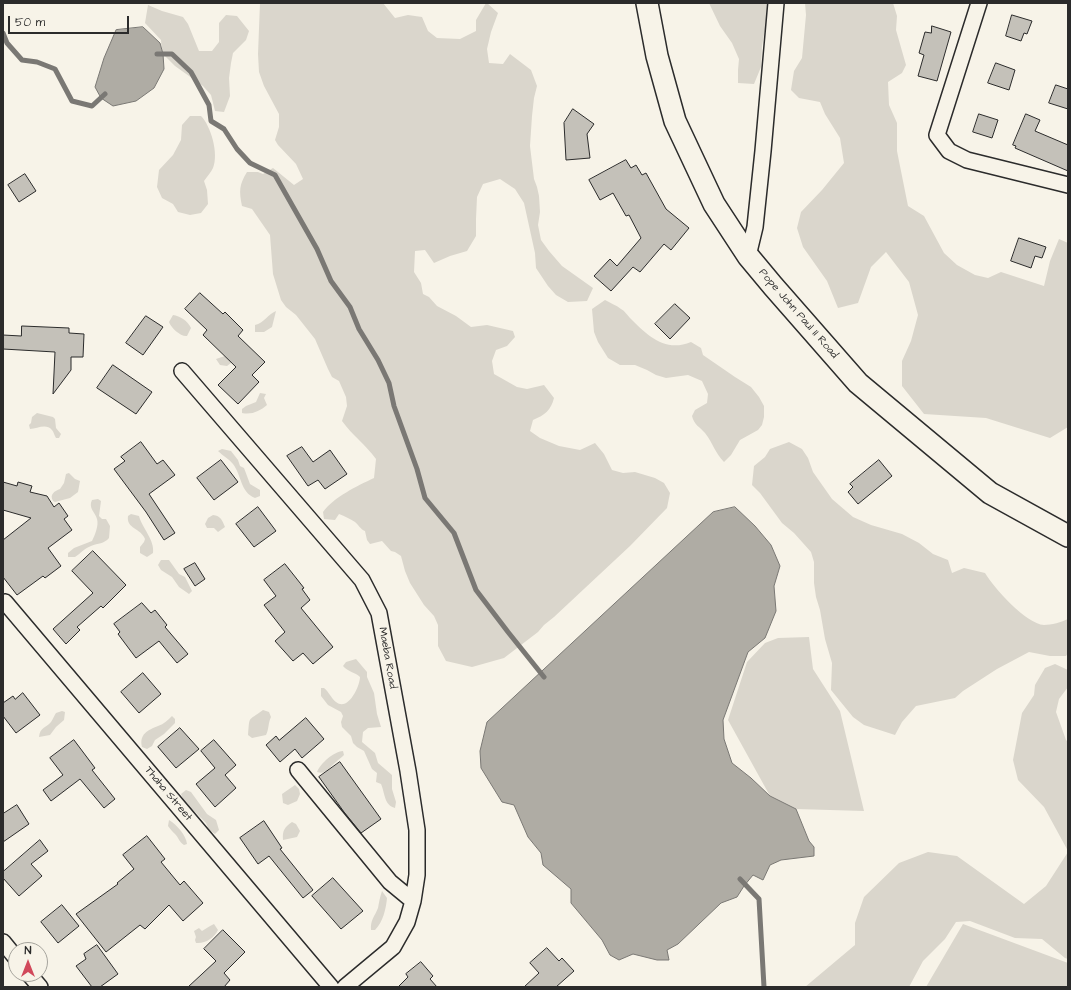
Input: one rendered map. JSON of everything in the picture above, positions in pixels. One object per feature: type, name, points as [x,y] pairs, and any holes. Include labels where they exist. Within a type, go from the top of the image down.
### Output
[{"type":"main road","name":"Pope John Paul II Road","points":[[647,3],[657,56],[674,121],[714,204],[748,256],[858,383],[990,493],[1068,536]]},
{"type":"street","points":[[748,256],[755,227],[776,3]]},
{"type":"street","points":[[979,3],[937,135],[949,152],[967,160],[1067,186]]},
{"type":"street","name":"Maeba Road","points":[[182,371],[362,580],[379,613],[408,771],[417,830],[417,875],[413,901],[407,922],[393,947],[345,987]]},
{"type":"street","name":"Thaha Street","points":[[5,602],[331,987]]},
{"type":"street","points":[[298,770],[390,882],[413,901]]},
{"type":"shaded area","points":[[260,3],[383,3],[395,18],[408,15],[422,17],[428,31],[437,38],[460,39],[476,31],[476,20],[487,3],[498,13],[487,49],[489,63],[503,64],[510,54],[531,70],[537,86],[534,98],[530,146],[534,179],[539,196],[540,212],[538,225],[541,240],[562,266],[593,288],[587,301],[568,302],[556,295],[548,286],[536,268],[535,253],[524,203],[515,189],[500,179],[483,184],[477,197],[476,236],[467,251],[434,263],[425,250],[415,251],[414,272],[421,283],[423,294],[429,297],[437,306],[456,316],[471,327],[487,325],[513,331],[515,337],[507,346],[496,350],[492,361],[494,374],[517,387],[527,389],[544,385],[554,398],[547,412],[533,420],[530,431],[540,438],[559,446],[580,450],[595,443],[604,454],[612,470],[623,473],[635,472],[655,478],[664,483],[670,493],[667,508],[630,546],[538,632],[504,658],[472,667],[446,661],[438,646],[438,625],[434,616],[424,605],[410,583],[401,556],[391,551],[382,541],[370,544],[367,540],[365,531],[355,522],[339,514],[335,520],[324,519],[323,512],[333,501],[353,488],[374,478],[376,459],[342,421],[347,406],[346,397],[339,381],[332,377],[315,339],[296,315],[286,307],[281,300],[273,274],[270,235],[252,209],[242,206],[240,188],[247,172],[258,172],[263,174],[273,168],[294,185],[303,179],[296,164],[275,140],[279,127],[279,114],[264,86],[259,72],[258,54]]},
{"type":"shaded area","points":[[709,3],[767,3],[767,18],[762,46],[761,67],[754,84],[738,83],[739,59],[732,43],[720,26]]},
{"type":"shaded area","points":[[805,3],[893,3],[897,16],[896,30],[906,65],[902,73],[888,82],[889,105],[897,123],[897,151],[908,206],[924,216],[944,253],[957,265],[975,275],[988,278],[1001,272],[1044,286],[1050,261],[1059,239],[1068,243],[1068,427],[1050,438],[986,418],[924,414],[902,386],[902,361],[911,341],[918,315],[909,282],[886,252],[871,267],[858,303],[838,308],[827,281],[803,247],[797,228],[801,212],[822,190],[844,163],[840,138],[825,114],[820,102],[799,98],[791,90],[794,71],[802,58],[806,15]]},
{"type":"shaded area","points":[[148,5],[183,17],[188,24],[199,51],[212,51],[219,42],[219,23],[226,15],[237,16],[249,31],[246,40],[233,53],[229,78],[230,96],[224,112],[215,111],[211,95],[203,86],[175,66],[162,53],[161,40],[145,23]]},
{"type":"shaded area","points":[[143,27],[160,43],[163,54],[164,69],[154,88],[136,101],[113,106],[101,98],[95,87],[104,58],[116,30]]},
{"type":"shaded area","points":[[190,116],[201,116],[208,126],[213,140],[215,162],[213,168],[204,181],[207,190],[208,204],[201,213],[190,215],[178,212],[173,204],[162,198],[157,187],[159,170],[173,155],[181,140],[182,125]]},
{"type":"shaded area","points":[[605,300],[625,312],[650,336],[665,344],[682,345],[691,342],[701,348],[703,355],[751,387],[759,397],[764,406],[762,425],[758,430],[740,440],[731,455],[724,462],[705,433],[694,422],[692,416],[695,410],[707,403],[708,394],[702,381],[688,375],[666,378],[635,365],[620,365],[608,358],[598,342],[594,332],[592,309]]},
{"type":"shaded area","points":[[276,311],[272,327],[264,332],[255,332],[255,325]]},
{"type":"shaded area","points":[[173,315],[184,319],[190,325],[191,328],[187,336],[179,334],[170,324],[169,322]]},
{"type":"shaded area","points":[[225,356],[236,362],[227,366],[220,365],[216,359]]},
{"type":"shaded area","points":[[260,393],[266,394],[264,398],[267,405],[256,412],[242,413],[242,409],[256,402]]},
{"type":"shaded area","points":[[37,413],[53,417],[55,419],[56,428],[61,434],[59,438],[56,438],[53,431],[47,427],[30,429],[29,425],[32,417]]},
{"type":"shaded area","points":[[789,442],[802,449],[808,458],[813,472],[832,499],[853,517],[871,525],[902,534],[919,543],[933,554],[948,560],[952,573],[964,568],[985,573],[1003,596],[1028,619],[1044,625],[1068,619],[1068,653],[1066,656],[1050,656],[1029,652],[997,669],[963,691],[955,698],[916,706],[902,722],[895,735],[864,725],[853,717],[831,690],[832,663],[816,597],[814,562],[811,552],[794,533],[782,523],[760,493],[752,485],[754,466],[765,457],[770,449]]},
{"type":"shaded area","points":[[222,449],[231,451],[238,460],[240,466],[244,468],[250,484],[260,490],[260,496],[255,498],[246,492],[233,464],[218,451]]},
{"type":"shaded area","points":[[69,473],[75,479],[80,481],[78,492],[70,498],[55,502],[53,501],[52,495],[60,489],[64,483],[66,474]]},
{"type":"shaded area","points":[[98,499],[101,501],[99,516],[102,519],[106,519],[110,526],[109,538],[87,548],[75,557],[68,557],[68,553],[74,548],[92,541],[96,530],[97,521],[91,508],[91,503],[92,500]]},
{"type":"shaded area","points":[[735,507],[755,526],[771,545],[780,566],[774,586],[776,611],[765,638],[748,652],[723,720],[724,739],[732,763],[770,796],[796,809],[809,841],[814,847],[814,856],[781,860],[770,865],[763,880],[753,875],[737,897],[721,903],[678,944],[667,950],[669,960],[657,960],[633,954],[619,960],[610,955],[602,940],[571,903],[571,889],[543,865],[541,853],[528,837],[514,805],[502,802],[481,768],[480,751],[487,722],[713,512]]},
{"type":"shaded area","points":[[131,514],[139,516],[152,543],[153,553],[147,557],[140,553],[140,547],[145,539],[143,535],[129,524],[128,516]]},
{"type":"shaded area","points":[[213,515],[220,517],[225,527],[218,532],[214,528],[207,528],[205,524],[208,518]]},
{"type":"shaded area","points":[[161,560],[169,560],[179,574],[185,577],[192,591],[189,594],[179,587],[172,577],[161,570],[158,565]]},
{"type":"shaded area","points":[[809,637],[813,669],[840,711],[864,811],[796,809],[770,796],[728,720],[747,662],[765,643],[778,638]]},
{"type":"shaded area","points":[[356,659],[367,672],[367,677],[374,693],[377,714],[381,727],[368,728],[363,732],[362,742],[375,753],[378,763],[392,775],[392,789],[396,802],[395,808],[389,804],[385,798],[381,784],[376,782],[377,773],[372,769],[364,751],[353,743],[351,736],[342,727],[341,722],[343,716],[341,712],[328,705],[321,696],[321,688],[324,688],[336,702],[345,704],[349,701],[356,692],[360,677],[343,666],[346,662]]},
{"type":"shaded area","points":[[1055,664],[1068,670],[1068,687],[1059,699],[1056,712],[1068,742],[1068,851],[1044,807],[1018,780],[1013,760],[1022,713],[1034,695],[1035,685],[1045,668]]},
{"type":"shaded area","points":[[263,710],[269,712],[271,717],[267,733],[266,735],[252,738],[248,735],[249,721]]},
{"type":"shaded area","points":[[62,711],[65,712],[64,720],[50,735],[39,737],[41,731],[51,722],[56,713]]},
{"type":"shaded area","points":[[172,716],[175,719],[175,723],[164,734],[155,740],[152,746],[147,749],[142,747],[141,743],[145,733],[164,723]]},
{"type":"shaded area","points":[[343,751],[344,755],[328,770],[320,773],[317,772],[328,758],[335,753]]},
{"type":"shaded area","points":[[295,785],[299,789],[300,794],[297,801],[288,805],[283,803],[282,794]]},
{"type":"shaded area","points":[[186,790],[191,792],[207,814],[216,820],[219,830],[215,834],[209,830],[206,823],[196,813],[185,804],[181,794]]},
{"type":"shaded area","points":[[169,820],[181,830],[187,844],[182,844],[168,826]]},
{"type":"shaded area","points":[[292,822],[296,824],[300,831],[297,837],[283,840],[284,829]]},
{"type":"shaded area","points":[[928,852],[957,856],[1024,904],[1046,886],[1068,852],[1068,959],[1042,939],[1015,938],[970,921],[956,922],[945,939],[923,961],[909,987],[805,987],[855,945],[855,923],[864,897],[899,863]]},
{"type":"shaded area","points":[[382,891],[387,898],[385,911],[378,927],[375,930],[371,930],[372,921],[378,908]]},
{"type":"shaded area","points":[[214,924],[218,930],[214,936],[209,940],[196,943],[194,931],[199,928],[202,931]]},
{"type":"shaded area","points":[[963,924],[1068,963],[1068,987],[926,987]]},
{"type":"building","points":[[1012,15],[1032,21],[1027,34],[1024,33],[1021,41],[1006,36]]},
{"type":"building","points":[[932,26],[951,32],[937,81],[918,76],[924,55],[919,53],[925,32],[931,33]]},
{"type":"building","points":[[996,63],[1015,70],[1009,90],[988,83]]},
{"type":"building","points":[[1056,85],[1068,89],[1068,109],[1049,103]]},
{"type":"building","points":[[573,109],[594,124],[587,134],[590,158],[566,160],[564,123]]},
{"type":"building","points":[[979,114],[998,120],[992,138],[973,132]]},
{"type":"building","points":[[1026,114],[1040,120],[1035,131],[1068,145],[1068,171],[1015,148],[1016,146],[1013,145]]},
{"type":"building","points":[[626,160],[631,168],[636,165],[642,175],[646,173],[666,209],[689,228],[671,250],[664,244],[640,272],[633,267],[611,291],[594,276],[610,259],[617,266],[641,238],[629,215],[626,216],[613,193],[600,200],[589,180]]},
{"type":"building","points":[[25,174],[36,191],[19,202],[8,185]]},
{"type":"building","points":[[1019,238],[1046,247],[1042,258],[1035,256],[1031,268],[1011,261]]},
{"type":"building","points":[[200,293],[223,314],[225,312],[243,330],[238,336],[265,362],[252,375],[259,382],[238,404],[218,385],[236,367],[203,335],[207,330],[185,309]]},
{"type":"building","points":[[675,304],[690,318],[670,339],[655,324]]},
{"type":"building","points":[[146,316],[163,327],[143,355],[126,343]]},
{"type":"building","points":[[22,326],[69,328],[69,333],[84,334],[83,357],[71,357],[71,370],[53,394],[55,352],[3,349],[3,335],[21,336]]},
{"type":"building","points":[[113,365],[152,392],[136,414],[97,388]]},
{"type":"building","points":[[141,442],[157,464],[163,460],[175,475],[149,494],[175,533],[164,540],[146,512],[114,469],[125,461],[121,457]]},
{"type":"building","points":[[302,447],[313,462],[330,450],[347,474],[325,489],[318,480],[308,486],[287,456]]},
{"type":"building","points":[[221,460],[238,482],[214,500],[197,478]]},
{"type":"building","points":[[879,460],[892,476],[858,504],[848,492],[853,487],[850,484]]},
{"type":"building","points":[[3,482],[17,486],[18,482],[32,486],[30,492],[47,496],[54,507],[59,503],[68,516],[64,519],[72,530],[48,548],[61,566],[45,578],[43,576],[17,595],[3,577],[3,540],[31,518],[3,510]]},
{"type":"building","points":[[258,507],[276,531],[254,547],[236,524]]},
{"type":"building","points":[[93,551],[126,585],[103,608],[101,606],[77,627],[80,630],[66,644],[53,629],[93,593],[72,571]]},
{"type":"building","points":[[195,563],[205,579],[195,586],[184,569]]},
{"type":"building","points":[[285,564],[304,588],[302,589],[310,600],[301,608],[333,647],[313,664],[303,653],[293,661],[275,641],[285,632],[264,605],[276,596],[264,580]]},
{"type":"building","points":[[142,603],[151,613],[155,610],[167,625],[165,627],[188,654],[177,663],[159,641],[136,658],[118,634],[120,632],[114,624]]},
{"type":"building","points":[[143,673],[161,694],[139,713],[121,692]]},
{"type":"building","points":[[23,693],[40,715],[16,733],[3,716],[3,703],[13,696],[15,699]]},
{"type":"building","points":[[306,718],[324,739],[302,758],[295,749],[280,762],[266,745],[276,736],[279,740]]},
{"type":"building","points":[[180,728],[199,749],[176,768],[158,747]]},
{"type":"building","points":[[74,740],[95,768],[92,770],[115,799],[104,808],[80,779],[51,801],[43,790],[63,775],[50,758]]},
{"type":"building","points":[[214,740],[236,765],[225,775],[236,788],[215,807],[196,784],[215,768],[201,751]]},
{"type":"building","points":[[340,762],[381,819],[361,833],[319,777]]},
{"type":"building","points":[[17,805],[29,824],[3,842],[3,814]]},
{"type":"building","points":[[264,821],[282,848],[280,849],[313,890],[303,898],[269,856],[258,864],[240,838]]},
{"type":"building","points":[[147,836],[165,859],[161,862],[180,885],[184,881],[203,903],[183,921],[169,905],[145,929],[140,925],[106,952],[76,914],[118,884],[117,883],[134,869],[123,855]]},
{"type":"building","points":[[40,840],[48,851],[31,864],[42,876],[19,896],[3,878],[3,872]]},
{"type":"building","points":[[333,878],[363,911],[341,929],[312,896]]},
{"type":"building","points":[[62,905],[79,926],[58,943],[41,922]]},
{"type":"building","points":[[223,930],[245,952],[224,973],[230,980],[224,987],[188,987],[216,961],[204,949]]},
{"type":"building","points":[[97,945],[118,974],[100,987],[92,987],[76,966],[86,959],[84,954]]},
{"type":"building","points":[[547,948],[559,961],[562,958],[574,971],[556,987],[524,987],[539,973],[530,963]]},
{"type":"building","points":[[421,962],[433,976],[430,979],[437,987],[398,987],[408,977],[406,974]]},
{"type":"waterway","points":[[3,33],[7,43],[22,60],[37,62],[55,69],[72,101],[92,106],[105,94]]},
{"type":"waterway","points":[[157,54],[172,54],[191,72],[209,105],[211,121],[224,129],[237,149],[250,163],[275,175],[317,249],[331,281],[350,307],[359,329],[378,360],[389,383],[394,406],[417,469],[425,498],[454,533],[476,590],[544,677]]},
{"type":"waterway","points":[[740,879],[759,899],[764,987]]}]
